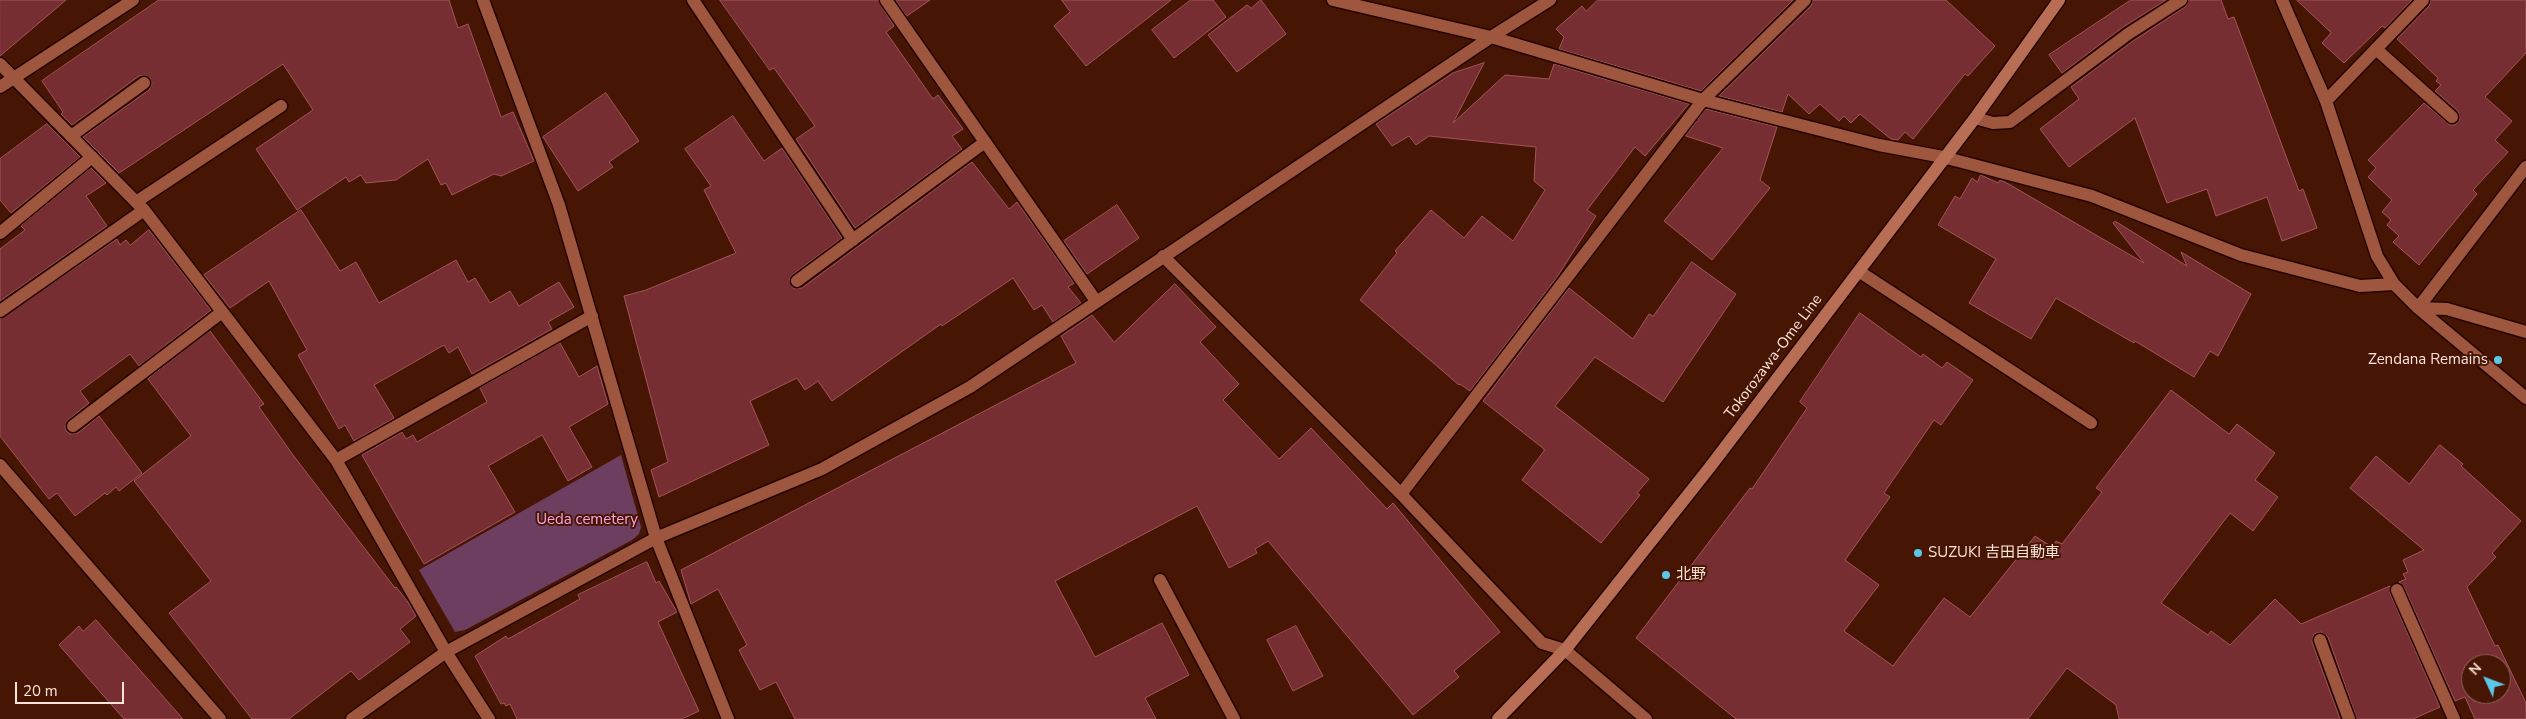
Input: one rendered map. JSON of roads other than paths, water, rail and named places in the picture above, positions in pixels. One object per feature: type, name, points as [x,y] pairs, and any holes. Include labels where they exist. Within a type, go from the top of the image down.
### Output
[{"type":"main road","name":"Tokorozawa-Ome Line","points":[[1498,719],[1565,650],[1710,467],[1860,272],[1943,157],[1975,118],[2058,0]]},
{"type":"street","points":[[0,87],[133,0]]},
{"type":"street","points":[[483,0],[560,205],[656,538],[728,719]]},
{"type":"street","points":[[693,0],[853,240]]},
{"type":"street","points":[[886,0],[1096,301]]},
{"type":"street","points":[[1333,0],[1491,37],[1703,100],[1879,145],[1943,157],[2092,196],[2241,255],[2360,286],[2394,284]]},
{"type":"street","points":[[352,719],[446,652],[656,538],[822,468],[970,386],[1491,37],[1550,0]]},
{"type":"street","points":[[1401,494],[1703,100],[1805,0]]},
{"type":"street","points":[[1975,118],[1993,123],[2010,122],[2128,34],[2181,0]]},
{"type":"street","points":[[2282,0],[2326,101],[2377,256],[2394,284],[2418,308],[2526,398]]},
{"type":"street","points":[[2326,101],[2423,0]]},
{"type":"street","points":[[2376,49],[2452,117]]},
{"type":"street","points":[[0,64],[140,206],[336,460],[446,652],[489,719]]},
{"type":"street","points":[[71,136],[144,84]]},
{"type":"street","points":[[0,311],[140,206],[281,106]]},
{"type":"street","points":[[797,281],[985,142]]},
{"type":"street","points":[[0,233],[92,157]]},
{"type":"street","points":[[2418,308],[2526,167]]},
{"type":"street","points":[[1163,256],[1401,494],[1542,643],[1565,650],[1646,719]]},
{"type":"street","points":[[1860,272],[2090,423]]},
{"type":"street","points":[[2418,308],[2447,309],[2526,332]]},
{"type":"street","points":[[73,426],[222,312]]},
{"type":"street","points":[[336,460],[592,316]]},
{"type":"street","points":[[0,465],[220,719]]},
{"type":"street","points":[[1160,580],[1234,719]]},
{"type":"street","points":[[2397,590],[2454,719]]},
{"type":"street","points":[[2320,640],[2350,719]]},
{"type":"place","name":"Zendana Remains","points":[[2498,360]]},
{"type":"place","name":"SUZUKI 吉田自動車","points":[[1918,553]]},
{"type":"place","name":"北野","points":[[1666,575]]},
{"type":"park label","name":"Ueda cemetery","points":[[587,520]]}]
